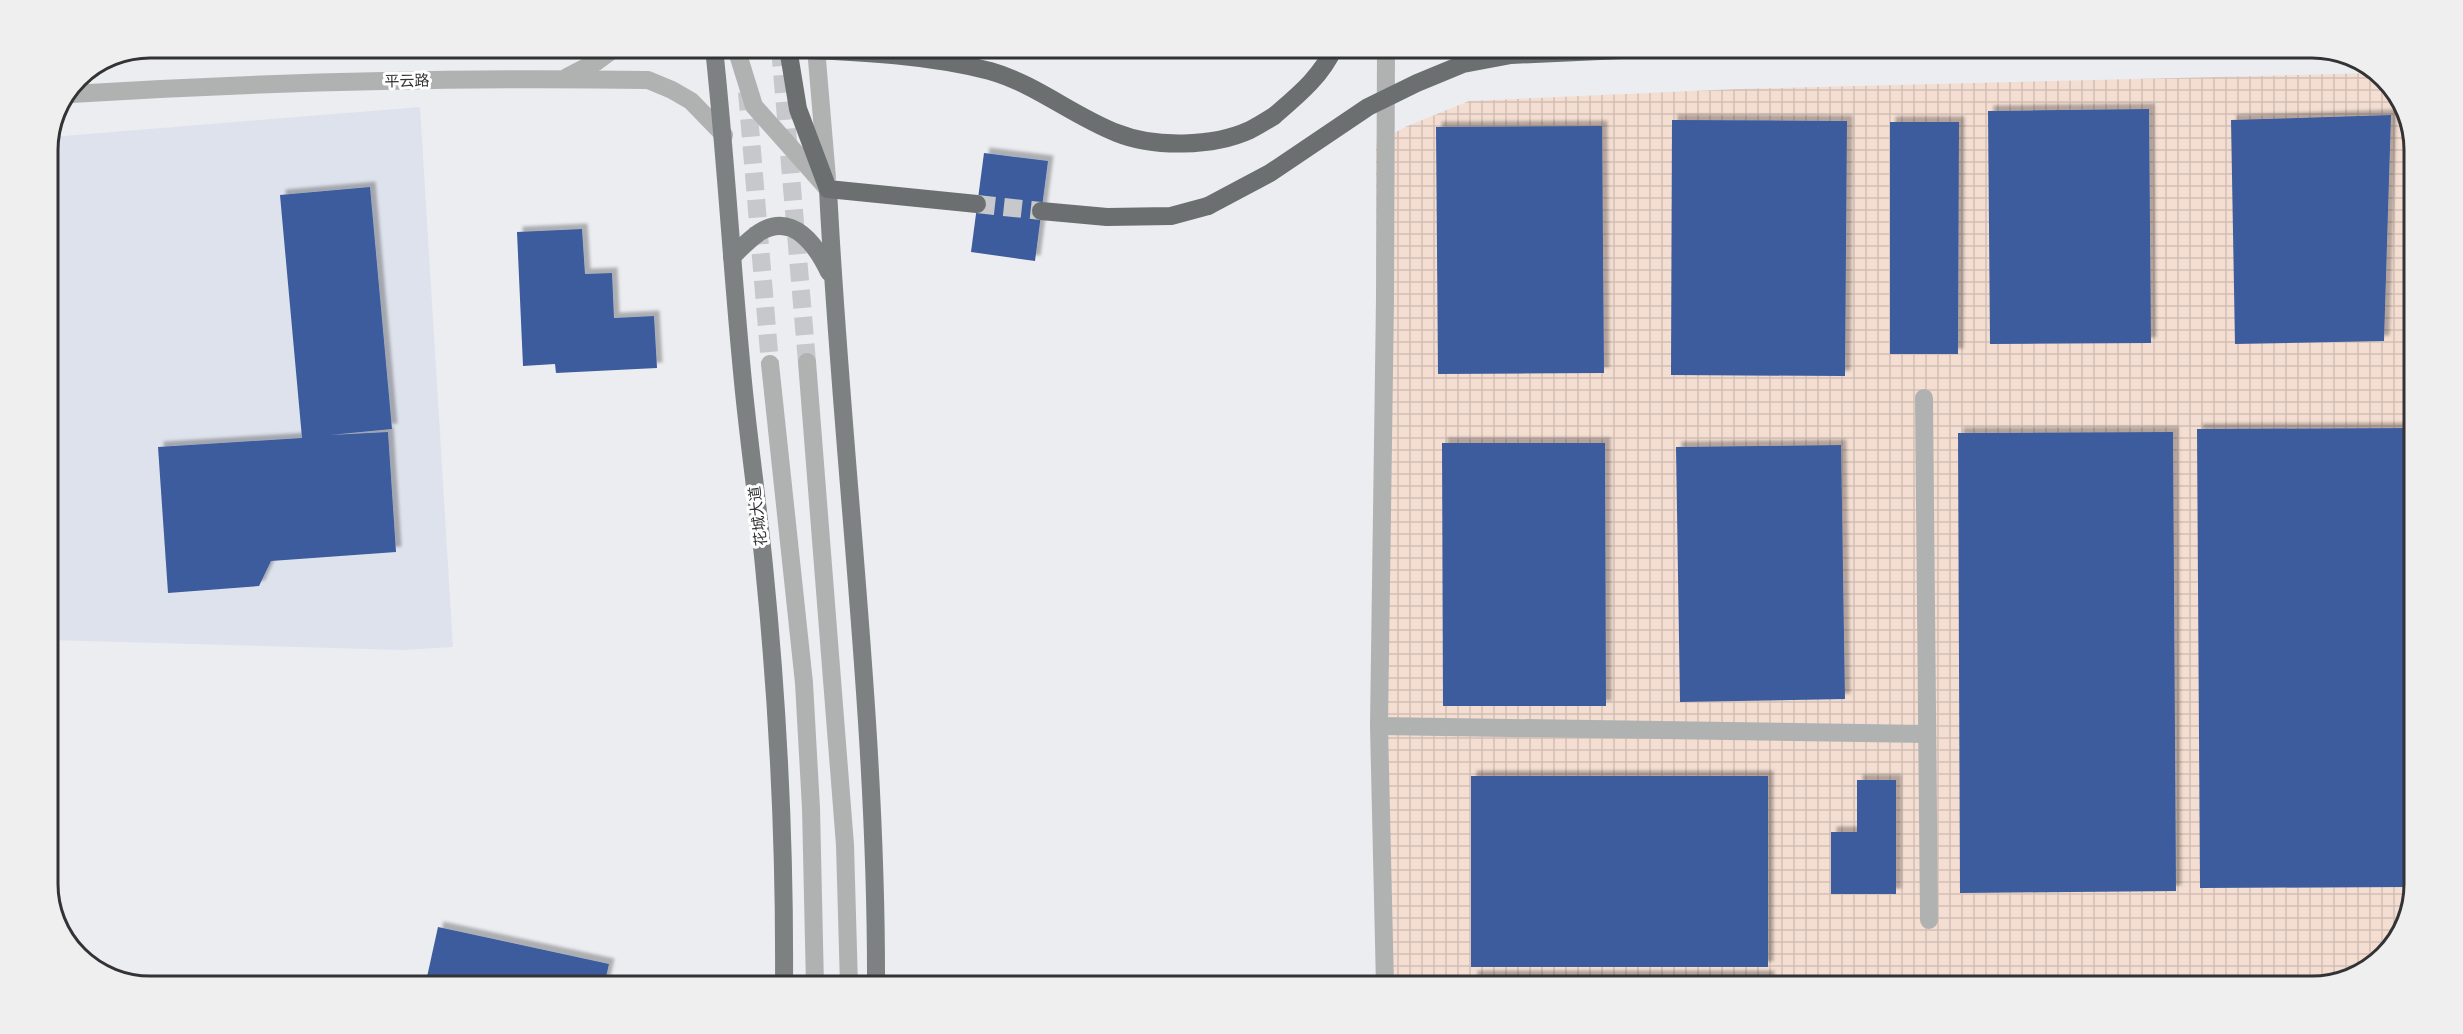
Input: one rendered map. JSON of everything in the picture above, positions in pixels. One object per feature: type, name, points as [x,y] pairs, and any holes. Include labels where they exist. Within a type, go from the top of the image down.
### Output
[{"type":"highway","points":[[790,58],[798,109],[828,189],[977,204]]},
{"type":"highway","points":[[926,58],[992,72],[1027,86],[1117,134],[1151,142],[1181,144],[1217,139],[1249,130],[1274,116],[1306,89],[1329,58]]},
{"type":"highway","points":[[1041,211],[1107,217],[1171,216],[1208,206],[1270,173],[1368,107],[1463,64],[1495,58]]},
{"type":"main road","name":"花城大道","points":[[715,58],[724,135],[743,385],[764,567],[775,704],[783,841],[784,976]]},
{"type":"main road","points":[[828,189],[832,279],[849,482],[867,751],[876,924],[876,976]]},
{"type":"main road","points":[[732,257],[760,232],[784,225],[808,238],[820,252],[832,279]]},
{"type":"street","points":[[563,79],[601,58]]},
{"type":"street","points":[[739,58],[754,106],[828,189]]},
{"type":"street","points":[[817,58],[828,189]]},
{"type":"street","points":[[1385,976],[1379,726],[1386,58]]},
{"type":"street","name":"平云路","points":[[77,94],[394,81],[648,80],[691,101],[724,135]]},
{"type":"street","points":[[807,362],[815,480],[836,701],[845,845],[849,976]]},
{"type":"street","name":"花城大道","points":[[770,364],[804,683],[811,808],[815,976]]},
{"type":"street","points":[[1924,398],[1929,920]]},
{"type":"street","points":[[1379,726],[1928,734]]},
{"type":"shaded area","points":[[2363,73],[2386,94],[2398,115],[2404,144],[2404,884],[2403,902],[2398,919],[2382,944],[2364,960],[2342,971],[2313,976],[1376,976],[1376,143],[1405,127],[1469,101],[1738,89]]},
{"type":"shaded area","points":[[420,107],[453,647],[403,650],[59,640],[60,136]]},
{"type":"building","points":[[2149,109],[2151,343],[1990,344],[1988,111]]},
{"type":"building","points":[[2391,115],[2384,341],[2235,344],[2231,120]]},
{"type":"building","points":[[1672,120],[1847,121],[1845,376],[1671,375]]},
{"type":"building","points":[[1890,122],[1959,122],[1958,354],[1890,354]]},
{"type":"building","points":[[1602,126],[1604,373],[1438,374],[1436,127]]},
{"type":"building","points":[[984,153],[1048,161],[1035,261],[971,252]]},
{"type":"building","points":[[370,187],[392,429],[330,435],[388,432],[396,552],[271,561],[259,586],[168,593],[158,447],[302,438],[280,195]]},
{"type":"building","points":[[582,229],[585,274],[612,273],[614,318],[654,316],[657,368],[556,373],[555,364],[523,366],[517,232]]},
{"type":"building","points":[[2404,428],[2404,887],[2200,888],[2197,429]]},
{"type":"building","points":[[2173,432],[2176,891],[1960,893],[1958,433]]},
{"type":"building","points":[[1442,443],[1605,443],[1606,706],[1443,706]]},
{"type":"building","points":[[1841,445],[1845,699],[1680,702],[1676,447]]},
{"type":"building","points":[[1471,776],[1768,776],[1768,967],[1471,967]]},
{"type":"building","points":[[1857,780],[1896,780],[1896,894],[1831,894],[1831,832],[1857,832]]},
{"type":"building","points":[[438,927],[609,964],[606,976],[427,976]]},
{"type":"tunnel","points":[[781,58],[807,362]]},
{"type":"tunnel","points":[[747,92],[770,364]]},
{"type":"tunnel","points":[[977,204],[1041,211]]}]
